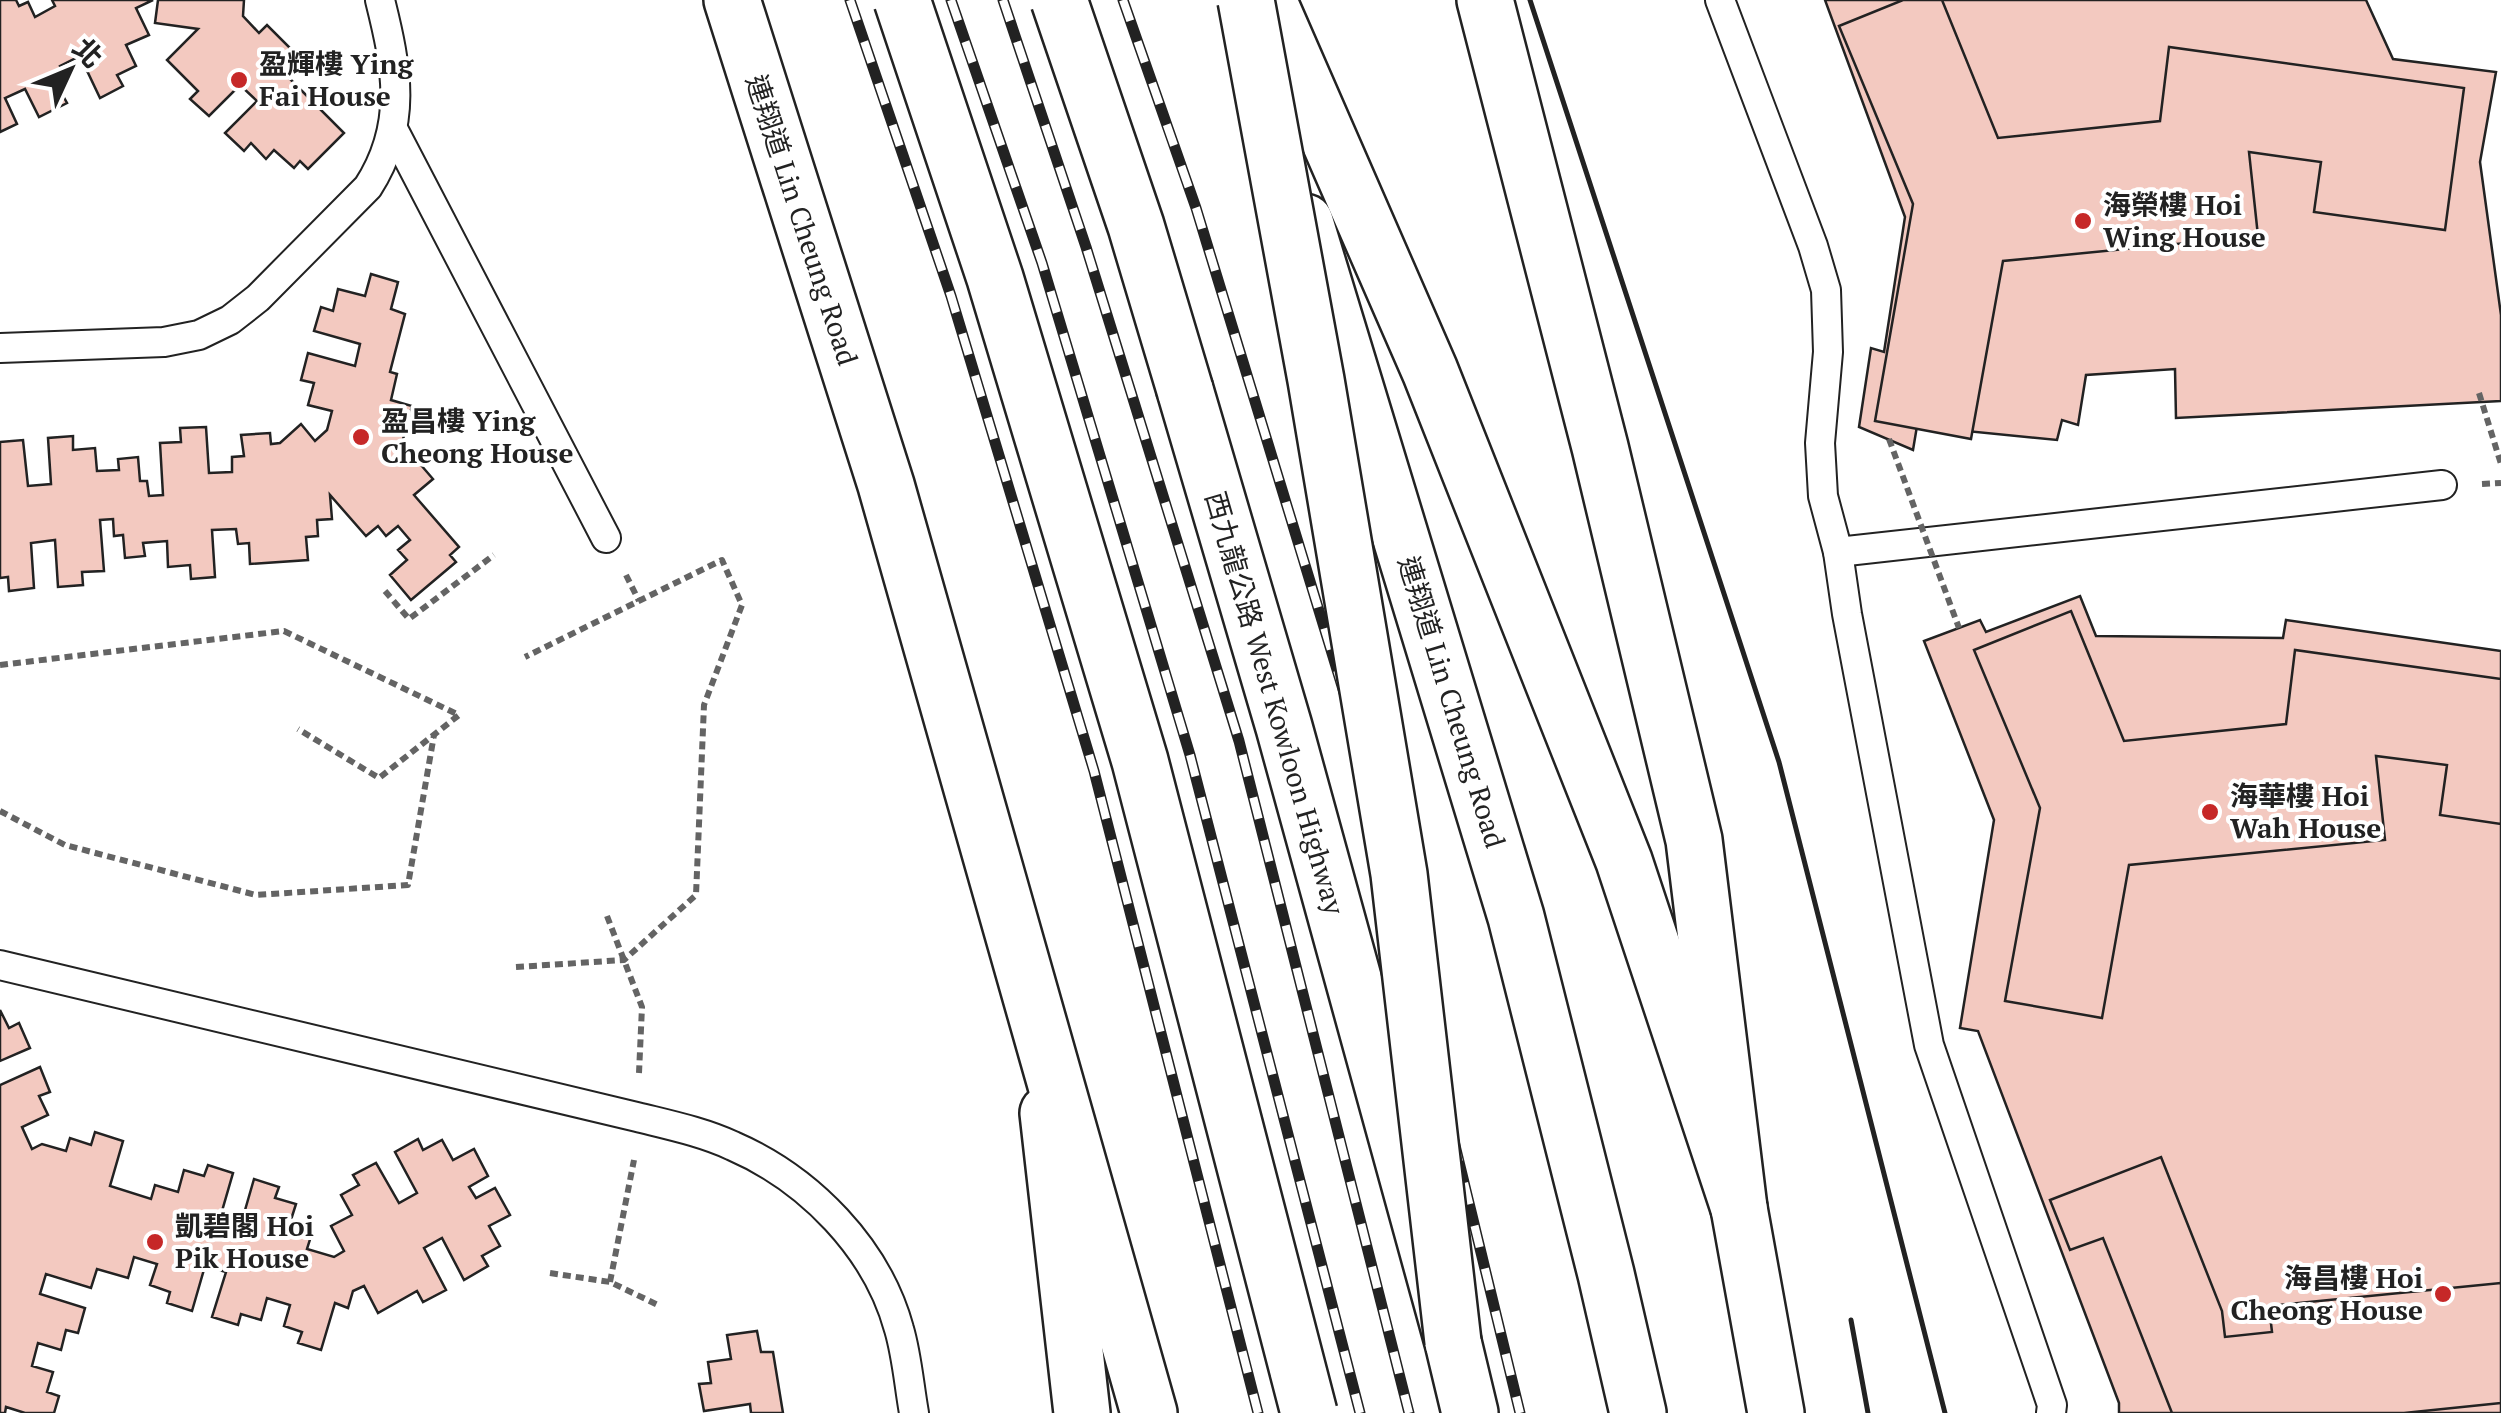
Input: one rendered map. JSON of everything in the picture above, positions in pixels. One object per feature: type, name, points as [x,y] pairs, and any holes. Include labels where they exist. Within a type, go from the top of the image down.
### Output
[{"type":"main road","name":"連翔道 Lin Cheung Road","points":[[732,0],[886,485],[1148,1413]]},
{"type":"main road","points":[[902,0],[995,278],[1140,760],[1309,1413]]},
{"type":"main road","name":"西九龍公路 West Kowloon Highway","points":[[1059,0],[1136,226],[1257,634],[1470,1413]]},
{"type":"main road","name":"連翔道 Lin Cheung Road","points":[[1235,0],[1361,396],[1516,917],[1638,1413]]},
{"type":"main road","points":[[1246,0],[1316,380],[1398,874],[1453,1342]]},
{"type":"main road","points":[[1268,0],[1430,372],[1624,861],[1739,1208]]},
{"type":"main road","points":[[1484,0],[1600,447],[1694,840],[1739,1208],[1776,1413]]},
{"type":"main road","name":"連翔道 Lin Cheung Road","points":[[1037,1016],[1082,1413]]},
{"type":"lane","points":[[0,348],[164,342],[199,335],[230,320],[258,298],[368,187],[381,167],[394,131],[394,60],[380,0]]},
{"type":"lane","points":[[1720,0],[1826,290],[1828,352],[1820,443],[1823,496],[1838,552],[1846,614],[1929,1045],[2052,1406],[2051,1413]]},
{"type":"lane","points":[[394,131],[606,538]]},
{"type":"lane","points":[[1838,552],[2442,485]]},
{"type":"lane","points":[[0,965],[637,1117],[732,1145],[777,1169],[817,1200],[852,1238],[880,1281],[899,1328],[914,1413]]},
{"type":"path","points":[[2480,394],[2501,464]]},
{"type":"path","points":[[1889,439],[1959,628]]},
{"type":"path","points":[[385,591],[409,619],[494,555]]},
{"type":"path","points":[[516,967],[624,960],[696,895],[704,705],[742,605],[722,560],[525,657]]},
{"type":"path","points":[[0,664],[284,631],[459,715],[379,778],[298,728]]},
{"type":"path","points":[[0,811],[65,845],[256,895],[408,885],[434,734]]},
{"type":"path","points":[[607,916],[642,1007],[635,1156],[610,1282]]},
{"type":"path","points":[[550,1273],[610,1282],[658,1305]]},
{"type":"building","points":[[0,0],[16,0],[19,6],[28,2],[35,17],[55,6],[52,0],[153,0],[136,8],[149,35],[126,45],[136,66],[117,75],[123,86],[100,98],[80,56],[60,66],[66,80],[57,85],[67,103],[39,117],[25,89],[5,98],[17,124],[0,132]]},
{"type":"building","name":"盈輝樓 Ying Fai House","points":[[158,0],[244,0],[243,16],[259,33],[267,25],[302,60],[286,75],[344,133],[308,169],[300,161],[294,168],[274,150],[266,159],[251,143],[244,151],[225,133],[257,101],[240,85],[209,116],[190,99],[198,91],[167,60],[198,29],[155,23]]},
{"type":"building","points":[[1825,0],[2366,0],[2393,59],[2496,72],[2480,162],[2501,315],[2501,401],[2176,418],[2175,369],[2086,375],[2078,425],[2062,420],[2057,440],[1917,426],[1913,450],[1859,427],[1871,348],[1884,352],[1905,217]]},
{"type":"building","name":"海榮樓 Hoi Wing House","points":[[1903,0],[1942,0],[1998,138],[2160,121],[2169,47],[2464,88],[2445,230],[2314,212],[2321,162],[2249,152],[2258,236],[2003,261],[1971,439],[1875,421],[1913,204],[1839,26]]},
{"type":"building","name":"盈昌樓 Ying Cheong House","points":[[371,274],[398,282],[391,309],[405,314],[390,372],[397,374],[391,400],[412,406],[402,443],[433,479],[414,495],[459,547],[450,555],[456,562],[411,600],[390,575],[407,560],[398,550],[410,540],[398,526],[386,536],[378,526],[366,536],[330,495],[332,519],[317,520],[318,536],[306,537],[308,560],[250,564],[249,543],[238,544],[236,529],[212,530],[215,577],[191,579],[190,565],[168,567],[167,541],[143,543],[145,556],[125,558],[123,535],[114,536],[113,519],[100,520],[104,571],[82,572],[83,585],[58,587],[55,540],[31,543],[34,588],[9,591],[8,577],[0,578],[0,442],[23,440],[28,486],[51,484],[48,438],[73,436],[73,450],[95,448],[97,471],[119,470],[118,459],[138,457],[140,481],[147,481],[149,496],[163,495],[160,443],[181,442],[180,428],[206,427],[209,473],[232,472],[232,457],[244,456],[241,435],[270,433],[271,444],[280,443],[301,424],[315,441],[327,430],[332,411],[308,405],[314,383],[301,380],[308,353],[355,366],[360,344],[314,331],[321,307],[333,311],[338,289],[365,296]]},
{"type":"building","points":[[2080,596],[2096,636],[2283,638],[2286,620],[2501,651],[2501,1413],[2119,1413],[2119,1403],[1978,1031],[1960,1028],[1994,820],[1924,641],[1980,620],[1986,632]]},
{"type":"building","name":"海華樓 Hoi Wah House","points":[[2071,611],[2124,741],[2286,724],[2295,650],[2501,679],[2501,824],[2440,815],[2447,765],[2376,756],[2385,840],[2129,865],[2102,1018],[2005,1001],[2040,808],[1974,650]]},
{"type":"building","points":[[0,1010],[9,1028],[19,1023],[30,1048],[0,1061]]},
{"type":"building","name":"凱碧閣 Hoi Pik House","points":[[40,1067],[50,1092],[39,1096],[48,1115],[22,1127],[32,1149],[42,1144],[66,1151],[70,1138],[91,1145],[95,1132],[123,1141],[110,1186],[151,1199],[155,1185],[178,1192],[184,1170],[204,1176],[208,1165],[233,1173],[220,1218],[241,1224],[254,1179],[279,1187],[275,1198],[296,1204],[289,1226],[312,1233],[307,1249],[334,1257],[344,1251],[331,1226],[352,1215],[341,1195],[359,1185],[353,1175],[376,1163],[399,1203],[417,1193],[395,1152],[418,1139],[423,1150],[442,1140],[453,1160],[474,1149],[488,1176],[469,1187],[476,1198],[495,1188],[510,1215],[489,1226],[500,1246],[482,1256],[488,1266],[464,1280],[442,1238],[424,1248],[446,1290],[423,1302],[417,1291],[378,1313],[364,1286],[353,1291],[348,1308],[335,1303],[321,1350],[298,1343],[302,1332],[284,1326],[290,1305],[267,1298],[261,1320],[241,1314],[238,1325],[212,1317],[226,1272],[205,1266],[192,1311],[167,1303],[170,1292],[150,1285],[157,1264],[134,1257],[128,1278],[97,1269],[91,1288],[46,1274],[40,1294],[85,1308],[78,1333],[66,1330],[61,1350],[38,1343],[32,1366],[53,1372],[47,1392],[59,1396],[54,1413],[25,1413],[6,1407],[5,1413],[0,1413],[0,1085]]},
{"type":"building","name":"海昌樓 Hoi Cheong House","points":[[2161,1157],[2222,1311],[2225,1337],[2272,1332],[2269,1306],[2501,1283],[2501,1403],[2404,1413],[2172,1413],[2103,1238],[2070,1250],[2050,1200]]},
{"type":"building","points":[[757,1331],[761,1352],[773,1352],[783,1413],[751,1413],[750,1404],[704,1411],[699,1384],[711,1383],[708,1362],[731,1359],[727,1335]]},
{"type":"railway","points":[[850,0],[951,296],[1094,771],[1258,1413]]},
{"type":"railway","points":[[951,0],[1042,263],[1190,755],[1360,1413]]},
{"type":"railway","points":[[1003,0],[1086,247],[1239,741],[1409,1413]]},
{"type":"railway","points":[[1123,0],[1196,208],[1349,709],[1520,1413]]},
{"type":"wall","points":[[1530,0],[1779,762],[1945,1413]]},
{"type":"wall","points":[[1851,1320],[1868,1413]]},
{"type":"place","name":"盈輝樓 Ying Fai House","points":[[239,80]]},
{"type":"place","name":"海榮樓 Hoi Wing House","points":[[2083,221]]},
{"type":"place","name":"盈昌樓 Ying Cheong House","points":[[361,437]]},
{"type":"place","name":"海華樓 Hoi Wah House","points":[[2210,812]]},
{"type":"place","name":"凱碧閣 Hoi Pik House","points":[[155,1242]]},
{"type":"place","name":"海昌樓 Hoi Cheong House","points":[[2443,1294]]}]
